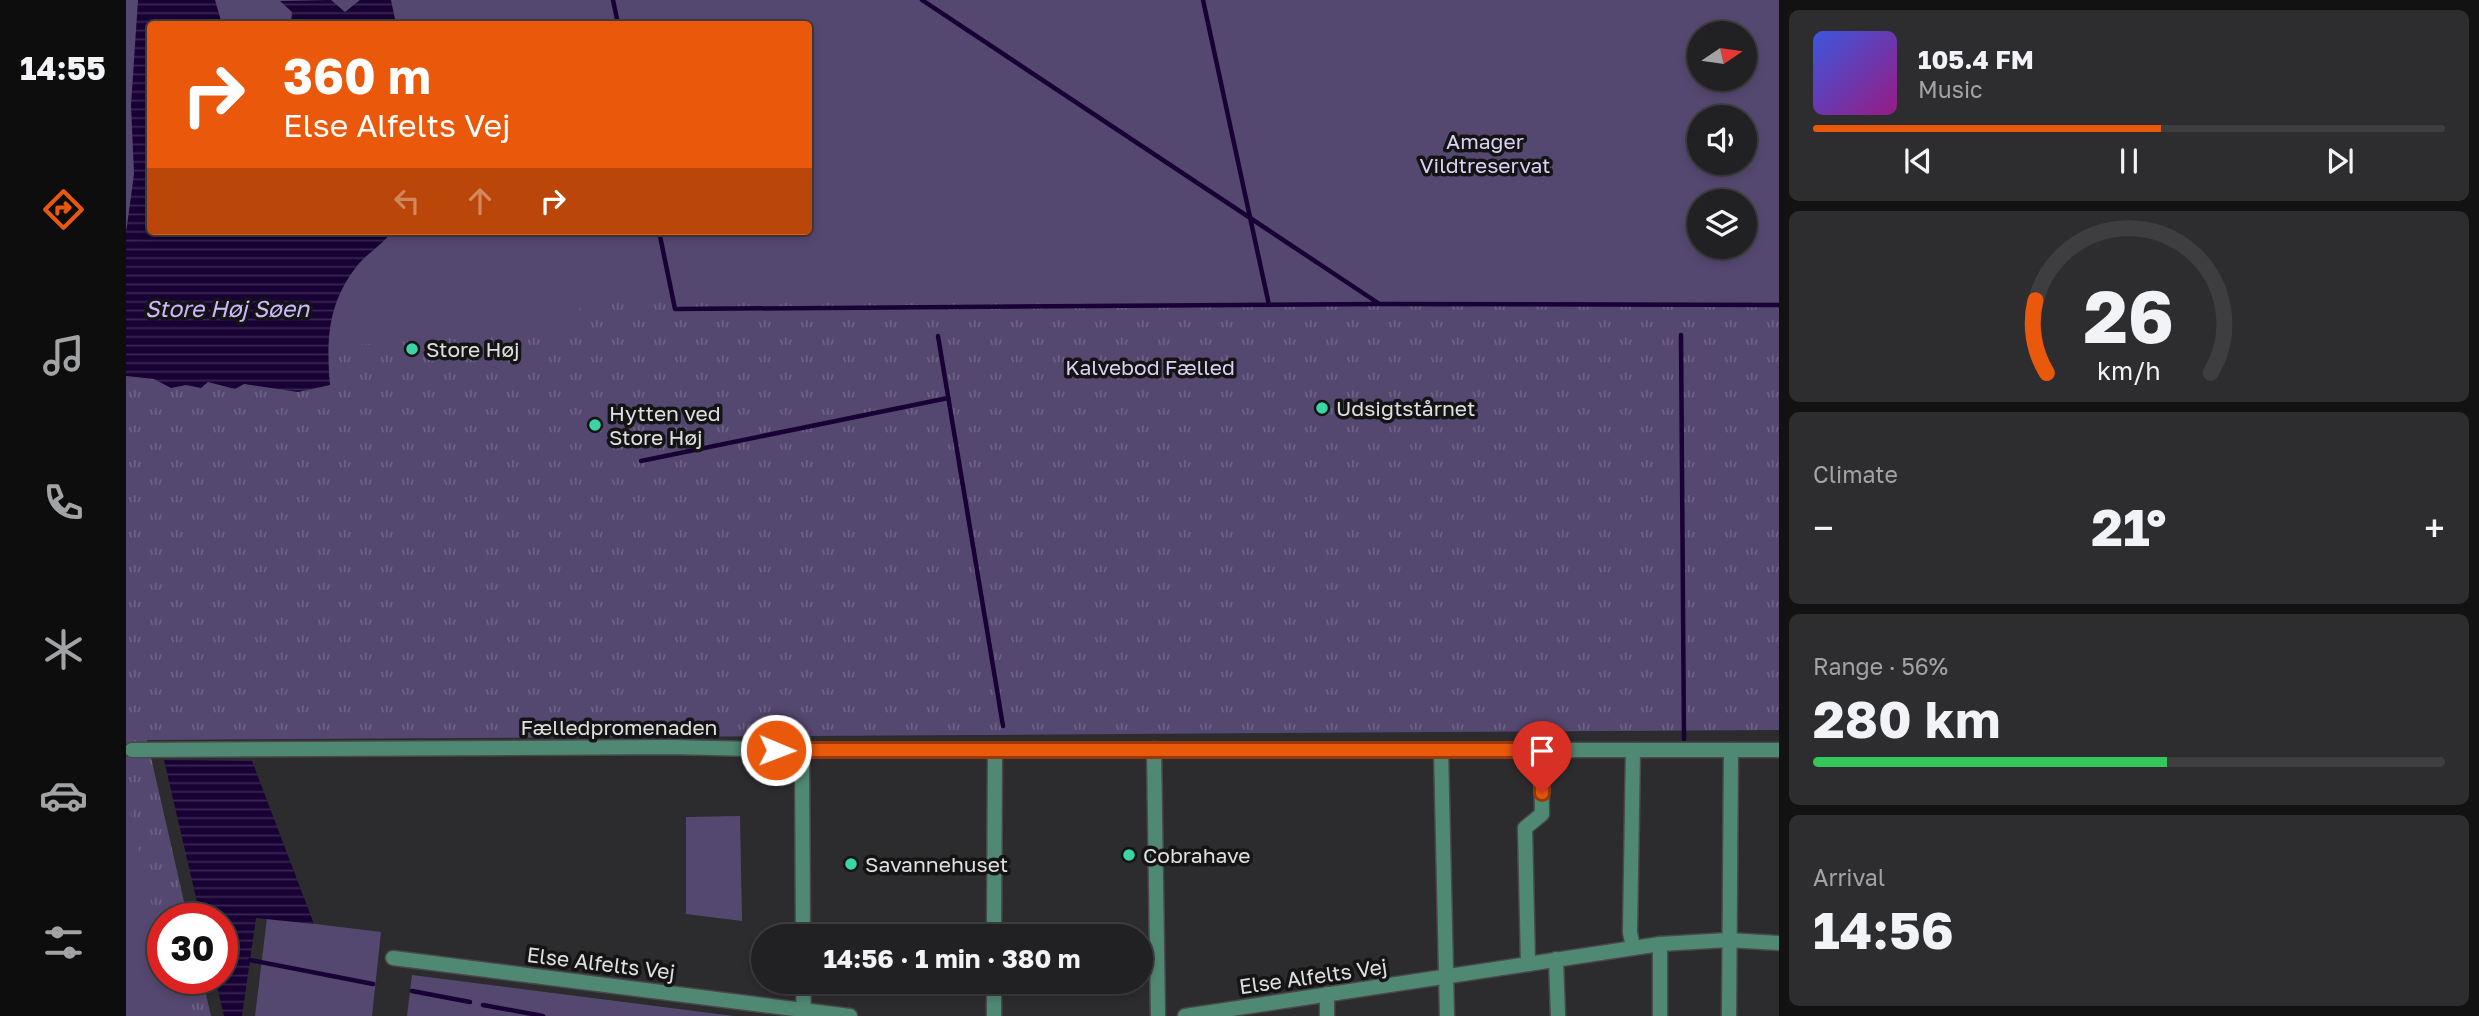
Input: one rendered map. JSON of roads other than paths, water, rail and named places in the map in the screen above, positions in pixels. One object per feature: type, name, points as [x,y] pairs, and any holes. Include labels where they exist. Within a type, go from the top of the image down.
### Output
[{"type":"street","name":"Fælledpromenaden","points":[[132,750],[670,747],[802,750],[1779,750]]},
{"type":"street","points":[[802,750],[803,924]]},
{"type":"street","points":[[994,924],[995,750]]},
{"type":"street","points":[[1154,750],[1158,1016]]},
{"type":"street","points":[[1441,750],[1447,1016]]},
{"type":"street","points":[[1528,964],[1525,828],[1542,814],[1541,750]]},
{"type":"street","points":[[1633,750],[1630,929],[1633,948]]},
{"type":"street","points":[[1729,1016],[1731,750]]},
{"type":"street","name":"Else Alfelts Vej","points":[[1185,1016],[1660,944],[1728,940],[1779,943]]},
{"type":"street","points":[[1660,944],[1660,1016]]},
{"type":"street","name":"Else Alfelts Vej","points":[[393,958],[804,1013],[850,1016]]},
{"type":"street","points":[[1556,960],[1558,1016]]},
{"type":"street","points":[[803,994],[804,1013]]},
{"type":"street","points":[[994,994],[994,1016]]},
{"type":"street","points":[[1327,994],[1327,1016]]},
{"type":"water","name":"Store Høj Søen","points":[[138,0],[215,0],[221,21],[147,21],[147,235],[389,235],[357,266],[340,294],[329,337],[330,385],[298,392],[244,384],[235,389],[208,382],[201,388],[186,385],[171,388],[154,379],[126,376],[126,233],[134,174],[131,105]]},
{"type":"water","points":[[331,0],[345,12],[360,0],[391,0],[395,21],[291,21],[292,12],[280,1]]},
{"type":"water","points":[[164,760],[252,761],[314,924],[256,918],[242,1016],[224,1016],[219,994],[238,994],[238,903],[197,903]]},
{"type":"waterway","points":[[613,0],[617,21]]},
{"type":"waterway","points":[[922,0],[1378,303]]},
{"type":"waterway","points":[[1203,0],[1269,305]]},
{"type":"waterway","points":[[660,235],[675,309],[1379,304],[1779,305]]},
{"type":"waterway","points":[[1681,335],[1684,739]]},
{"type":"waterway","points":[[938,336],[1003,726]]},
{"type":"waterway","points":[[641,461],[948,398]]},
{"type":"waterway","points":[[250,960],[373,984]]},
{"type":"waterway","points":[[412,991],[470,1002]]},
{"type":"waterway","points":[[483,1005],[543,1016]]},
{"type":"place","name":"Store Høj","points":[[412,349]]},
{"type":"place","name":"Udsigtstårnet","points":[[1322,408]]},
{"type":"place","name":"Hytten ved Store Høj","points":[[595,425]]},
{"type":"place","name":"Cobrahave","points":[[1129,855]]},
{"type":"place","name":"Savannehuset","points":[[851,864]]},
{"type":"park label","name":"Amager Vildtreservat","points":[[1485,153]]},
{"type":"park label","name":"Kalvebod Fælled","points":[[1150,367]]}]
